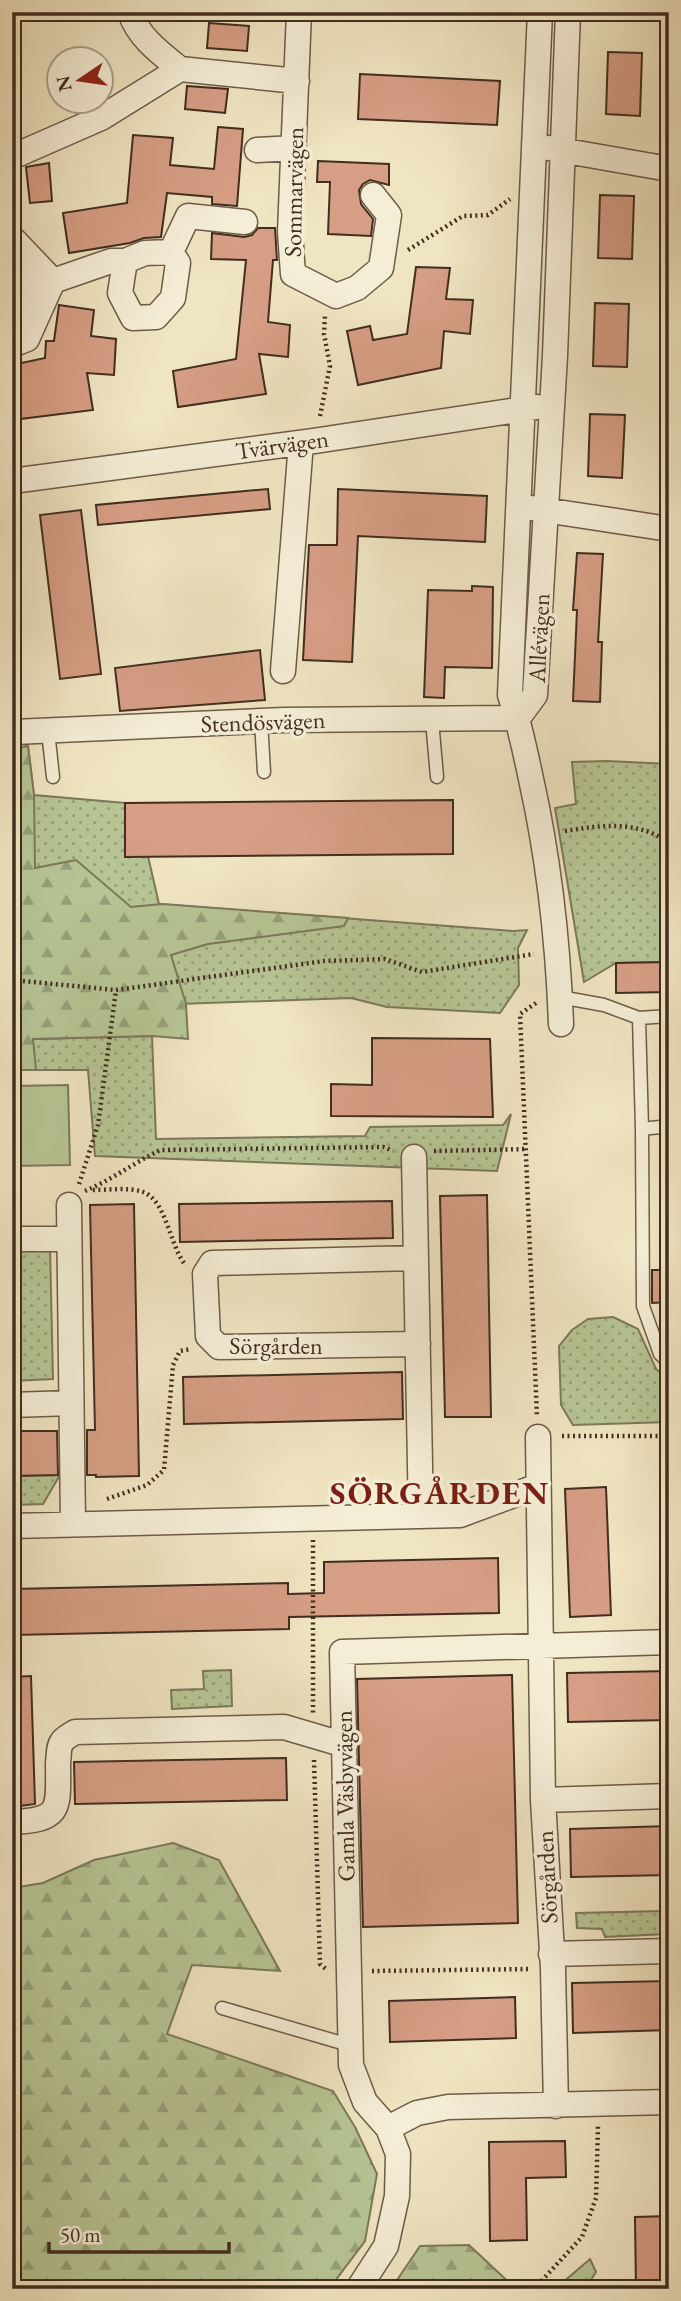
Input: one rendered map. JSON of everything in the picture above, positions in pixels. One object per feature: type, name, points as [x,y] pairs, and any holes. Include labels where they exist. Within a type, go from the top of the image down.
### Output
[{"type":"street","points":[[130,12],[134,25],[155,49],[180,69],[297,81]]},
{"type":"street","name":"Sommarvägen","points":[[299,12],[290,232],[293,274],[336,296]]},
{"type":"street","name":"Allévägen","points":[[518,718],[510,695],[540,12]]},
{"type":"street","name":"Allévägen","points":[[518,718],[535,695],[547,509],[568,12]]},
{"type":"street","points":[[12,157],[101,118],[180,69]]},
{"type":"street","points":[[534,147],[564,149],[669,169]]},
{"type":"street","points":[[257,150],[294,148]]},
{"type":"street","points":[[336,296],[357,288],[381,268],[389,215],[373,195]]},
{"type":"street","points":[[172,252],[188,216],[245,222]]},
{"type":"street","points":[[13,237],[53,281]]},
{"type":"street","points":[[13,237],[27,287],[20,342]]},
{"type":"street","points":[[125,261],[120,293],[133,318],[156,317],[173,298],[178,263],[172,252]]},
{"type":"street","points":[[20,342],[53,281],[111,261],[125,261],[145,253],[172,252]]},
{"type":"street","name":"Tvärvägen","points":[[12,481],[307,442],[552,405]]},
{"type":"street","points":[[283,671],[307,442]]},
{"type":"street","points":[[517,507],[547,509],[669,528]]},
{"type":"street","points":[[518,718],[544,835],[558,950],[561,1024]]},
{"type":"street","name":"Stendösvägen","points":[[13,731],[261,721],[518,718]]},
{"type":"street","points":[[414,1157],[421,1516]]},
{"type":"street","points":[[73,1200],[69,1239],[73,1517]]},
{"type":"street","points":[[12,1239],[69,1239]]},
{"type":"street","points":[[208,1270],[212,1263],[416,1258]]},
{"type":"street","name":"Sörgården","points":[[208,1270],[205,1274],[208,1336],[219,1347],[418,1344]]},
{"type":"street","points":[[12,1405],[71,1403]]},
{"type":"street","name":"Sörgården","points":[[538,1437],[543,1800],[556,2106]]},
{"type":"street","points":[[12,1525],[73,1517],[460,1515],[538,1486]]},
{"type":"street","points":[[541,1645],[669,1642]]},
{"type":"street","name":"Gamla Väsbyvägen","points":[[358,2289],[386,2246],[397,2196],[398,2154],[388,2128],[365,2102],[351,2065],[342,1652],[541,1645]]},
{"type":"street","points":[[12,1822],[38,1821],[50,1815],[58,1802],[59,1751],[62,1741],[75,1732],[284,1727],[345,1745]]},
{"type":"street","name":"Sörgården","points":[[543,1800],[669,1796]]},
{"type":"street","name":"Sörgården","points":[[551,1954],[669,1951]]},
{"type":"street","points":[[388,2128],[417,2113],[448,2107],[669,2102]]},
{"type":"lane","points":[[432,720],[437,777]]},
{"type":"lane","points":[[261,721],[264,772]]},
{"type":"lane","points":[[48,731],[52,777]]},
{"type":"lane","points":[[560,998],[604,1005],[639,1018],[669,1016]]},
{"type":"lane","points":[[639,1018],[643,1306],[660,1354],[669,1363]]},
{"type":"lane","points":[[642,1129],[669,1126]]},
{"type":"lane","points":[[222,2008],[349,2045]]},
{"type":"path","points":[[381,268],[463,216],[488,215],[510,199],[531,200]]},
{"type":"path","points":[[307,442],[326,395],[330,366],[324,334],[325,309],[336,296]]},
{"type":"path","points":[[12,858],[18,839],[13,731]]},
{"type":"path","points":[[544,835],[595,826],[626,826],[656,833],[669,844]]},
{"type":"path","points":[[12,980],[117,990],[324,961],[385,959],[422,972],[558,950]]},
{"type":"path","points":[[73,1200],[98,1125],[117,990]]},
{"type":"path","points":[[560,998],[537,1003],[520,1014],[538,1437],[669,1436]]},
{"type":"path","points":[[73,1200],[111,1180],[126,1167],[160,1150],[384,1147],[401,1156],[414,1157],[427,1151],[526,1149]]},
{"type":"path","points":[[89,1190],[145,1192],[160,1208],[182,1262],[191,1268],[208,1270]]},
{"type":"path","points":[[73,1517],[158,1478],[164,1470],[170,1378],[177,1356],[185,1349],[219,1347]]},
{"type":"path","points":[[534,2289],[582,2236],[596,2198],[599,2152],[597,2105]]},
{"type":"green space","points":[[28,746],[34,795],[125,803],[125,856],[148,856],[159,904],[527,930],[518,948],[519,985],[500,1013],[387,1007],[351,998],[151,1005],[33,1039],[152,1036],[156,1139],[365,1136],[370,1127],[503,1125],[511,1114],[497,1171],[95,1156],[88,1070],[12,1070],[12,749]]},
{"type":"green space","points":[[28,746],[34,795],[35,868],[76,860],[131,907],[162,904],[348,918],[344,926],[208,944],[171,955],[186,1004],[188,1039],[152,1036],[33,1039],[36,1070],[12,1070],[12,749]]},
{"type":"green space","points":[[572,762],[669,764],[669,962],[616,963],[584,982],[555,808],[576,804]]},
{"type":"green space","points":[[68,1085],[70,1165],[12,1166],[12,1086]]},
{"type":"green space","points":[[50,1248],[53,1379],[12,1381],[12,1251]]},
{"type":"green space","points":[[613,1317],[638,1329],[656,1369],[669,1380],[669,1422],[573,1425],[561,1405],[559,1346],[572,1330],[588,1319]]},
{"type":"green space","points":[[60,1475],[43,1504],[12,1505],[12,1476]]},
{"type":"green space","points":[[231,1670],[232,1706],[172,1709],[171,1690],[204,1689],[203,1671]]},
{"type":"green space","points":[[173,1843],[219,1860],[280,1971],[192,1965],[167,2034],[333,2091],[355,2127],[377,2174],[365,2241],[329,2289],[12,2289],[12,1888],[43,1883],[94,1860]]},
{"type":"green space","points":[[664,1911],[666,1934],[605,1937],[602,1929],[577,1928],[576,1913]]},
{"type":"green space","points":[[469,2245],[516,2289],[391,2289],[420,2246]]},
{"type":"green space","points":[[590,2259],[596,2272],[585,2289],[555,2289]]},
{"type":"building","points":[[209,23],[249,26],[247,51],[207,48]]},
{"type":"building","points":[[608,52],[642,53],[640,116],[606,114]]},
{"type":"building","points":[[360,74],[500,81],[497,125],[358,119]]},
{"type":"building","points":[[187,86],[228,89],[225,113],[185,109]]},
{"type":"building","points":[[218,127],[243,129],[237,206],[212,204],[212,197],[167,193],[161,237],[69,253],[63,213],[127,203],[133,135],[173,138],[170,165],[214,169]]},
{"type":"building","points":[[318,161],[389,164],[389,185],[370,180],[359,190],[361,204],[373,219],[371,236],[328,234],[330,182],[317,182]]},
{"type":"building","points":[[49,163],[52,201],[30,203],[26,167]]},
{"type":"building","points":[[600,195],[634,196],[632,259],[598,258]]},
{"type":"building","points":[[258,228],[275,228],[277,260],[273,260],[268,322],[290,325],[288,357],[259,354],[266,394],[178,407],[173,371],[236,359],[246,260],[211,259],[212,233],[244,237],[252,235]]},
{"type":"building","points":[[416,267],[450,268],[446,299],[473,300],[470,334],[444,331],[441,368],[358,385],[347,331],[370,326],[373,340],[407,334]]},
{"type":"building","points":[[595,303],[629,304],[627,367],[593,366]]},
{"type":"building","points":[[59,305],[94,310],[91,336],[116,339],[114,375],[87,373],[93,410],[12,420],[12,365],[45,358],[46,341],[54,341]]},
{"type":"building","points":[[590,414],[625,415],[622,478],[588,476]]},
{"type":"building","points":[[268,489],[270,509],[98,525],[96,505]]},
{"type":"building","points":[[338,489],[487,496],[485,542],[358,536],[352,662],[303,660],[309,545],[337,545]]},
{"type":"building","points":[[81,510],[101,674],[60,679],[40,515]]},
{"type":"building","points":[[577,553],[603,554],[598,642],[602,642],[600,702],[573,701],[577,610],[573,610]]},
{"type":"building","points":[[472,586],[493,587],[492,668],[445,667],[444,698],[424,697],[428,590],[472,591]]},
{"type":"building","points":[[260,650],[265,700],[120,711],[115,668]]},
{"type":"building","points":[[453,800],[453,854],[125,857],[125,803]]},
{"type":"building","points":[[669,962],[669,992],[616,993],[616,963]]},
{"type":"building","points":[[372,1038],[490,1039],[493,1117],[331,1116],[331,1084],[372,1085]]},
{"type":"building","points":[[487,1195],[491,1417],[445,1417],[440,1196]]},
{"type":"building","points":[[392,1201],[393,1238],[180,1242],[179,1204]]},
{"type":"building","points":[[134,1204],[139,1476],[96,1477],[87,1475],[87,1430],[95,1430],[90,1205]]},
{"type":"building","points":[[652,1270],[669,1270],[669,1302],[652,1303]]},
{"type":"building","points":[[402,1372],[403,1419],[184,1424],[183,1377]]},
{"type":"building","points":[[12,1431],[57,1431],[58,1475],[12,1476]]},
{"type":"building","points":[[606,1487],[611,1615],[570,1617],[565,1489]]},
{"type":"building","points":[[498,1558],[499,1613],[289,1617],[289,1629],[12,1635],[12,1589],[288,1583],[288,1594],[324,1593],[324,1562]]},
{"type":"building","points":[[669,1671],[669,1720],[568,1722],[567,1673]]},
{"type":"building","points":[[512,1675],[518,1923],[363,1927],[357,1679]]},
{"type":"building","points":[[31,1676],[35,1804],[12,1807],[12,1677]]},
{"type":"building","points":[[286,1758],[287,1800],[75,1804],[74,1762]]},
{"type":"building","points":[[669,1826],[669,1875],[571,1877],[570,1829]]},
{"type":"building","points":[[669,1981],[669,2030],[573,2033],[572,1983]]},
{"type":"building","points":[[515,1997],[516,2038],[390,2042],[389,2001]]},
{"type":"building","points":[[565,2141],[566,2177],[526,2178],[527,2240],[490,2241],[489,2142]]},
{"type":"building","points":[[669,2216],[667,2288],[636,2288],[635,2217]]},
{"type":"district","name":"SÖRGÅRDEN","points":[[440,1493]]}]
